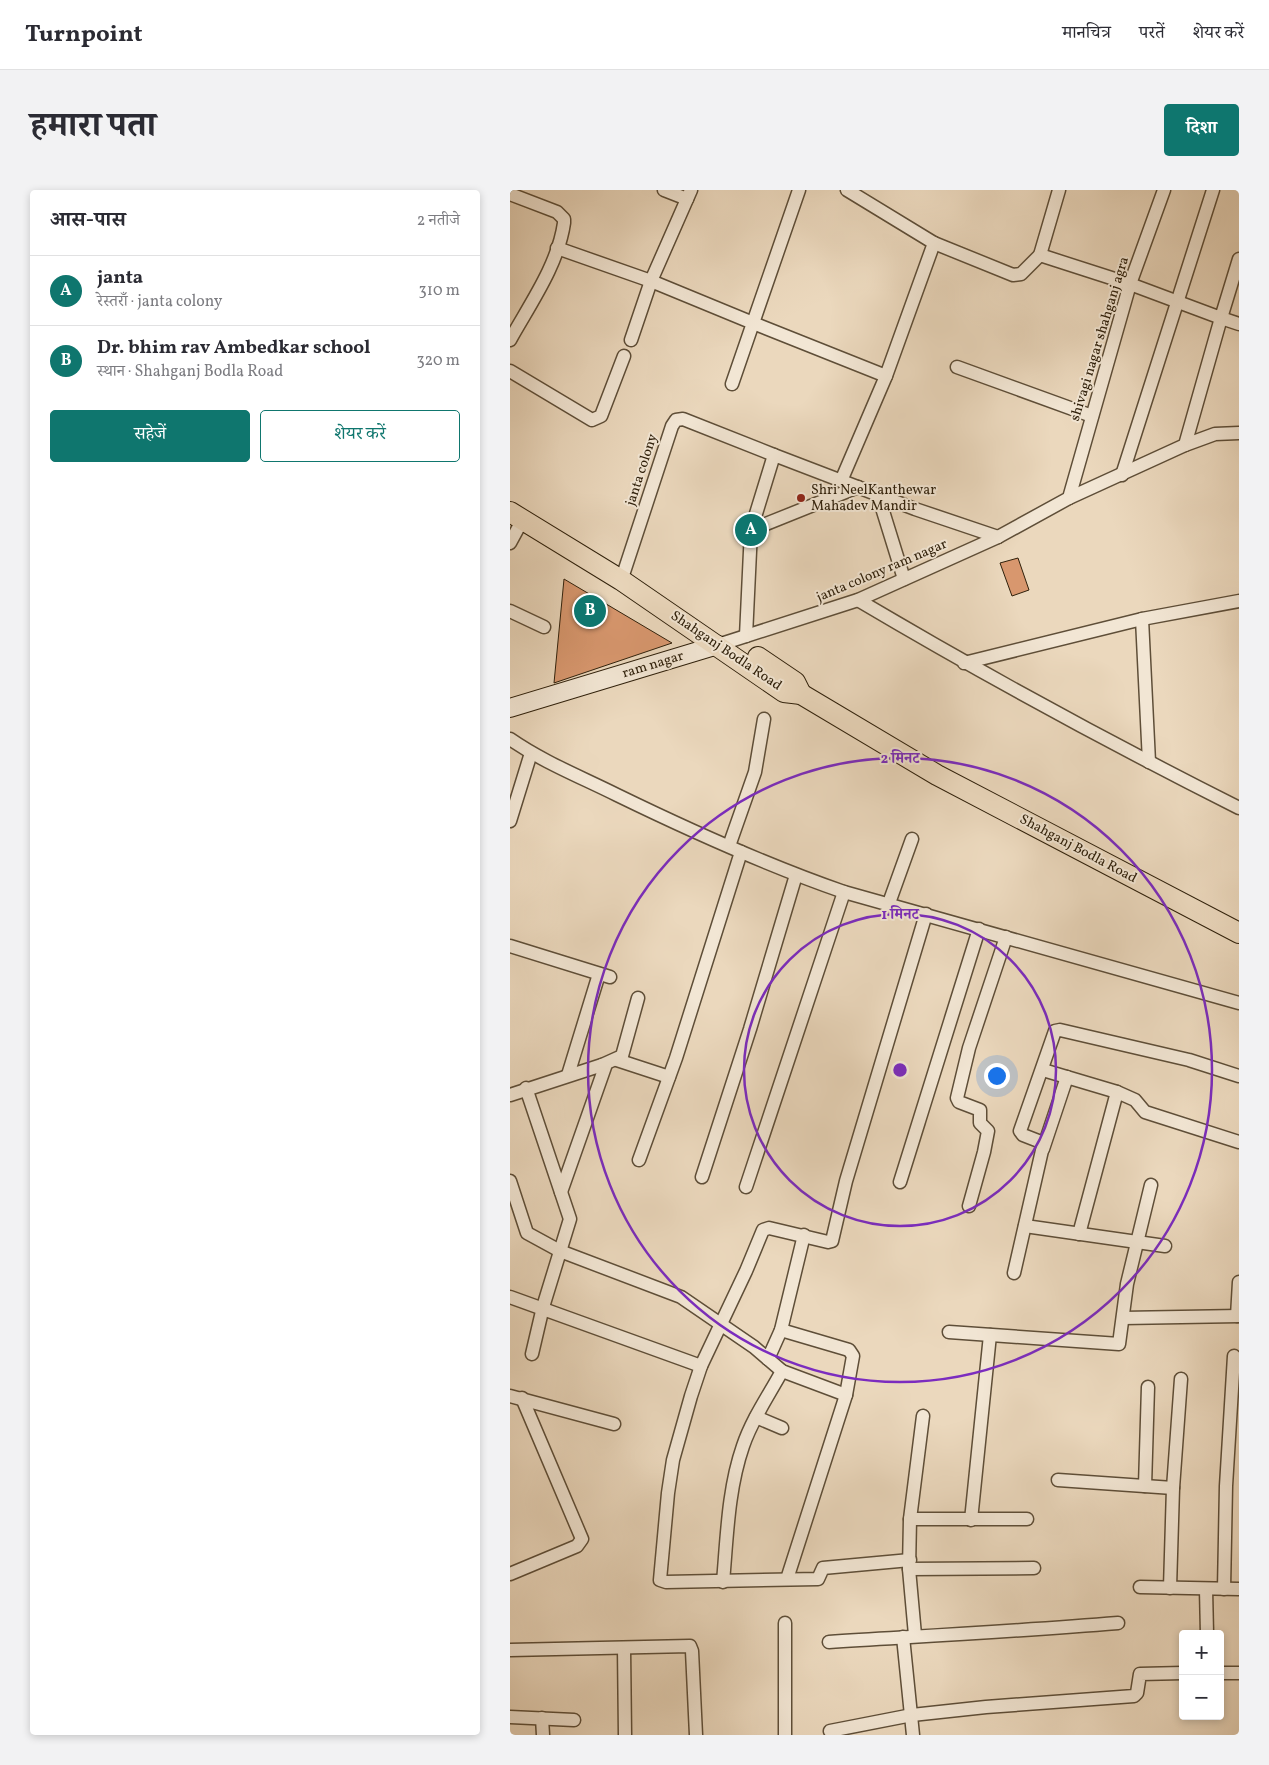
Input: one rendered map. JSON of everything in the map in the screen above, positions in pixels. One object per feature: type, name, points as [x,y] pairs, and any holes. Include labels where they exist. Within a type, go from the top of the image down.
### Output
[{"type":"main road","points":[[510,504],[624,572],[732,641]]},
{"type":"main road","name":"Shahganj Bodla Road","points":[[516,515],[732,641],[795,682],[801,694],[937,775],[1239,933]]},
{"type":"street","points":[[631,340],[651,281],[689,195],[664,190]]},
{"type":"street","points":[[732,384],[800,190]]},
{"type":"street","points":[[847,190],[934,243],[1013,275],[1021,274],[1040,255],[1060,190]]},
{"type":"street","name":"shivagi nagar shahganj agra","points":[[1069,498],[1130,284],[1164,190]]},
{"type":"street","points":[[1122,475],[1213,190]]},
{"type":"street","points":[[510,194],[561,215],[564,223],[557,248],[543,282],[510,340]]},
{"type":"street","points":[[841,481],[886,376],[934,243]]},
{"type":"street","points":[[557,248],[651,281],[886,376]]},
{"type":"street","points":[[1040,255],[1130,284],[1239,324]]},
{"type":"street","points":[[1185,445],[1221,318],[1236,277],[1239,259]]},
{"type":"street","points":[[510,371],[592,420],[601,416],[624,356]]},
{"type":"street","points":[[957,367],[1092,416]]},
{"type":"street","name":"janta colony","points":[[624,572],[672,426],[676,420],[683,418],[878,495],[998,537]]},
{"type":"street","points":[[998,537],[1069,498],[1185,445],[1215,434],[1239,433]]},
{"type":"street","points":[[732,641],[751,530],[774,455]]},
{"type":"street","points":[[751,530],[858,487]]},
{"type":"street","points":[[878,495],[904,579]]},
{"type":"street","points":[[510,543],[516,515]]},
{"type":"street","name":"janta colony ram nagar","points":[[732,641],[858,600],[998,537]]},
{"type":"street","points":[[858,600],[964,663],[1239,808]]},
{"type":"street","points":[[964,663],[1142,619],[1239,600]]},
{"type":"street","points":[[510,611],[544,627]]},
{"type":"street","points":[[1142,619],[1149,762]]},
{"type":"street","name":"ram nagar","points":[[510,708],[732,641]]},
{"type":"street","points":[[730,846],[755,772],[764,720]]},
{"type":"street","points":[[510,739],[531,753],[742,852],[796,875],[844,892],[889,903],[1239,1003]]},
{"type":"street","points":[[510,821],[531,753]]},
{"type":"street","points":[[889,903],[912,839]]},
{"type":"street","points":[[638,1160],[669,1078],[742,852]]},
{"type":"street","points":[[702,1177],[750,1028],[796,875]]},
{"type":"street","points":[[746,1187],[844,892]]},
{"type":"street","points":[[926,914],[846,1182],[832,1241],[828,1242],[769,1228],[763,1230],[746,1271],[701,1366],[673,1460],[668,1492],[660,1580],[666,1582],[723,1582],[818,1579],[824,1568],[910,1564],[1034,1568]]},
{"type":"street","points":[[900,1182],[979,929]]},
{"type":"street","points":[[969,1206],[988,1131],[980,1123],[980,1110],[959,1102],[957,1098],[969,1048],[1006,937]]},
{"type":"street","points":[[510,946],[604,976],[568,1076]]},
{"type":"street","points":[[510,1095],[526,1088],[617,1060],[622,1056],[638,998]]},
{"type":"street","points":[[1043,1149],[1041,1142],[1023,1135],[1020,1131],[1043,1070],[1054,1033],[1060,1030],[1189,1060],[1239,1076]]},
{"type":"street","points":[[617,1060],[669,1078]]},
{"type":"street","points":[[561,1192],[606,1070],[602,1065]]},
{"type":"street","points":[[1043,1070],[1117,1092],[1135,1100],[1145,1112],[1239,1142]]},
{"type":"street","points":[[1014,1273],[1043,1149],[1067,1077]]},
{"type":"street","points":[[526,1088],[570,1221],[543,1307],[532,1354]]},
{"type":"street","points":[[1079,1234],[1117,1092]]},
{"type":"street","points":[[510,1181],[528,1233],[560,1251],[681,1297],[721,1323],[782,1371],[846,1394]]},
{"type":"street","points":[[949,1332],[1116,1345],[1120,1341],[1127,1284],[1151,1184]]},
{"type":"street","points":[[1025,1226],[1165,1246]]},
{"type":"street","points":[[768,1359],[780,1330],[804,1235]]},
{"type":"street","points":[[1123,1318],[1238,1316],[1239,1282]]},
{"type":"street","points":[[510,1297],[543,1307],[701,1366]]},
{"type":"street","points":[[780,1330],[852,1352],[846,1394],[787,1579]]},
{"type":"street","points":[[971,1520],[990,1335]]},
{"type":"street","points":[[1224,1589],[1226,1486],[1234,1356]]},
{"type":"street","points":[[723,1582],[730,1503],[743,1444],[782,1371]]},
{"type":"street","points":[[1170,1588],[1173,1488],[1181,1379]]},
{"type":"street","points":[[1145,1486],[1148,1387]]},
{"type":"street","points":[[516,1397],[614,1424]]},
{"type":"street","points":[[510,1574],[577,1546],[582,1539],[516,1397]]},
{"type":"street","points":[[913,1735],[909,1636],[910,1519],[923,1416]]},
{"type":"street","points":[[756,1418],[782,1428]]},
{"type":"street","points":[[1058,1480],[1173,1488]]},
{"type":"street","points":[[910,1519],[1027,1519]]},
{"type":"street","points":[[1140,1587],[1239,1589]]},
{"type":"street","points":[[1206,1589],[1206,1630]]},
{"type":"street","points":[[785,1622],[785,1735]]},
{"type":"street","points":[[829,1642],[909,1636],[1028,1631],[1118,1623]]},
{"type":"street","points":[[510,1650],[687,1645],[691,1647],[696,1735]]},
{"type":"street","points":[[624,1648],[625,1735]]},
{"type":"street","points":[[1224,1673],[1239,1673]]},
{"type":"street","points":[[830,1731],[912,1715],[986,1707],[1134,1696],[1137,1693],[1140,1674],[1179,1674]]},
{"type":"street","points":[[510,1717],[574,1720]]},
{"type":"street","points":[[542,1718],[543,1735]]},
{"type":"building","points":[[1018,558],[1029,590],[1012,596],[1000,563]]},
{"type":"building","points":[[564,579],[672,643],[554,683]]},
{"type":"place","name":"Shri NeelKanthewar Mahadev Mandir","points":[[801,498]]},
{"type":"place","name":"janta","points":[[751,530]]},
{"type":"place","name":"Dr. bhim rav Ambedkar school","points":[[590,611]]}]
